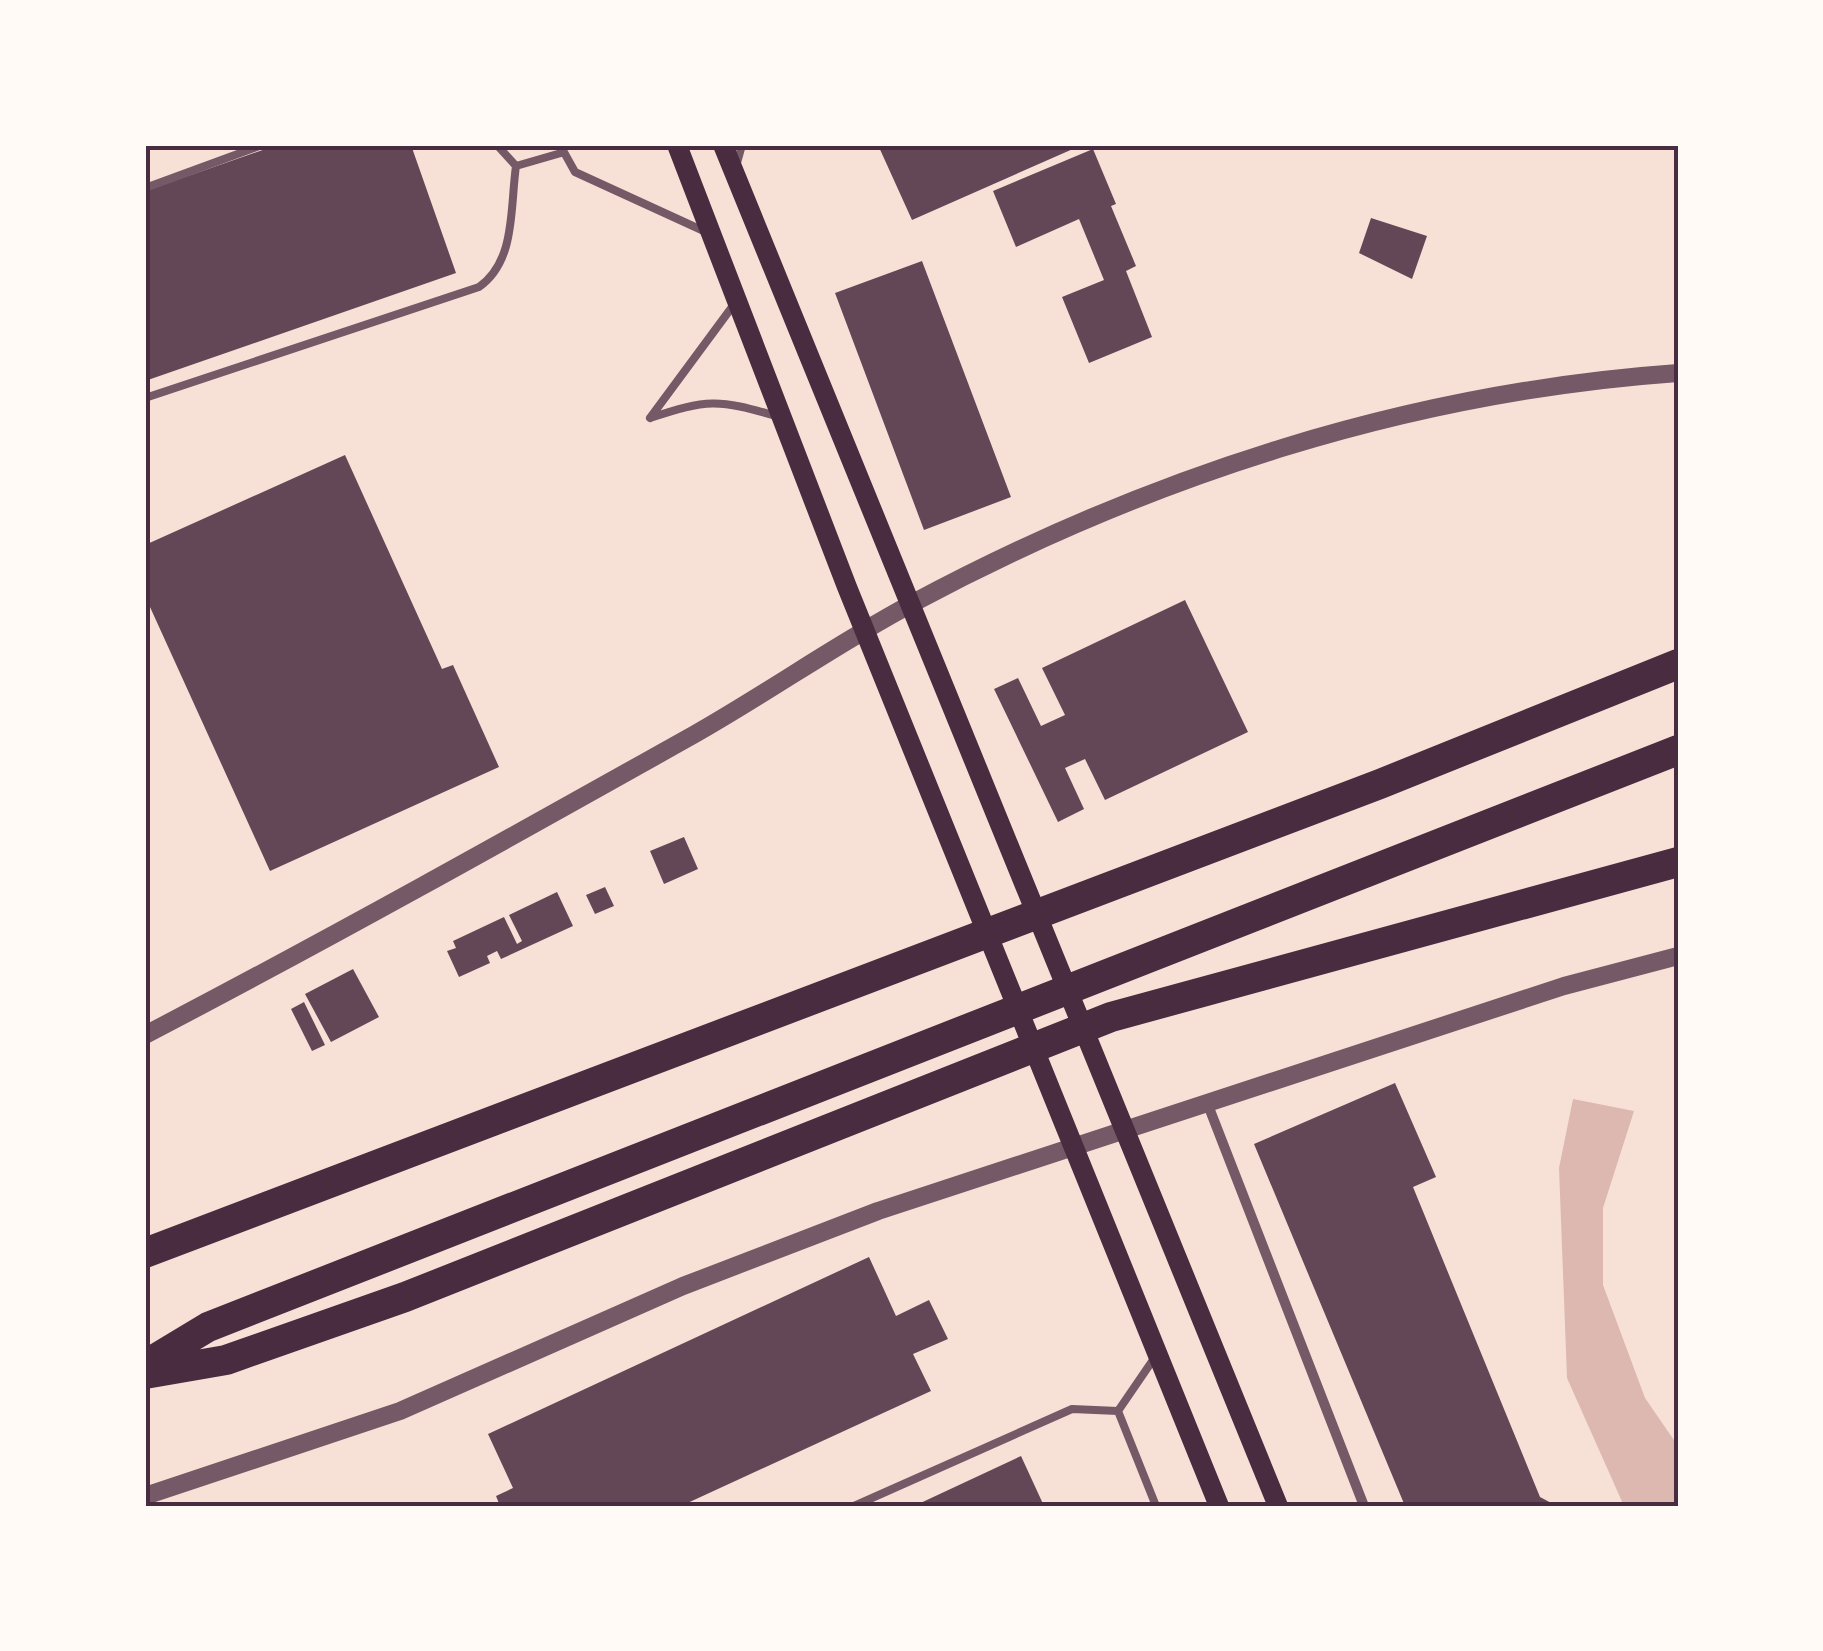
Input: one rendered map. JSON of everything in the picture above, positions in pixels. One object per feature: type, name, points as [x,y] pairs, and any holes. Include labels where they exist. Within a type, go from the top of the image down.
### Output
[{"type":"highway","points":[[145,1253],[1380,784],[1678,664]]},
{"type":"highway","points":[[145,1365],[208,1327],[1678,750]]},
{"type":"highway","points":[[145,1374],[226,1360],[405,1296],[1111,1018],[1675,863]]},
{"type":"main road","points":[[677,145],[961,869],[1219,1506]]},
{"type":"main road","points":[[723,145],[1278,1506]]},
{"type":"street","points":[[145,1035],[358,924],[778,687],[908,606],[1152,491],[1280,447],[1462,402],[1678,372]]},
{"type":"street","points":[[145,1496],[400,1411],[682,1286],[811,1235],[1564,986],[1678,956]]},
{"type":"street","points":[[1208,1105],[1364,1506]]},
{"type":"lane","points":[[145,188],[262,145]]},
{"type":"lane","points":[[145,398],[479,287],[496,274],[504,260],[516,166],[497,145]]},
{"type":"lane","points":[[734,172],[742,145]]},
{"type":"lane","points":[[516,166],[561,149],[576,172],[711,234]]},
{"type":"lane","points":[[737,299],[650,418],[700,401],[732,403],[785,419]]},
{"type":"lane","points":[[1118,1411],[1158,1354]]},
{"type":"lane","points":[[854,1506],[1068,1410],[1118,1411]]},
{"type":"lane","points":[[1118,1411],[1156,1506]]},
{"type":"shaded area","points":[[1573,1099],[1634,1111],[1603,1208],[1603,1285],[1645,1398],[1678,1446],[1678,1506],[1624,1506],[1567,1378],[1559,1168]]},
{"type":"building","points":[[277,145],[411,145],[456,273],[145,381],[145,191]]},
{"type":"building","points":[[878,145],[1082,145],[912,220]]},
{"type":"building","points":[[1093,149],[1136,266],[1126,271],[1152,337],[1089,363],[1062,297],[1104,280],[1079,219],[1016,247],[993,191]]},
{"type":"building","points":[[1371,218],[1427,236],[1412,279],[1359,253]]},
{"type":"building","points":[[922,261],[1011,497],[924,530],[835,293]]},
{"type":"building","points":[[345,455],[442,669],[453,665],[499,767],[270,871],[145,596],[145,545]]},
{"type":"building","points":[[1185,600],[1248,732],[1105,800],[1085,759],[1065,768],[1084,809],[1058,822],[994,689],[1018,678],[1041,726],[1065,715],[1042,668]]},
{"type":"building","points":[[684,837],[698,869],[664,884],[650,851]]},
{"type":"building","points":[[605,887],[614,906],[595,914],[586,895]]},
{"type":"building","points":[[557,892],[573,926],[501,959],[497,951],[487,956],[490,963],[459,977],[447,951],[456,948],[453,941],[504,917],[517,944],[522,941],[509,915]]},
{"type":"building","points":[[353,969],[379,1017],[331,1042],[305,994]]},
{"type":"building","points":[[304,1002],[325,1045],[312,1051],[291,1009]]},
{"type":"building","points":[[1395,1083],[1436,1177],[1413,1187],[1540,1497],[1557,1506],[1405,1506],[1254,1144]]},
{"type":"building","points":[[869,1257],[896,1316],[929,1300],[948,1339],[913,1354],[931,1391],[681,1506],[500,1506],[496,1496],[513,1488],[488,1434]]},
{"type":"building","points":[[1021,1456],[1044,1506],[914,1506]]}]
